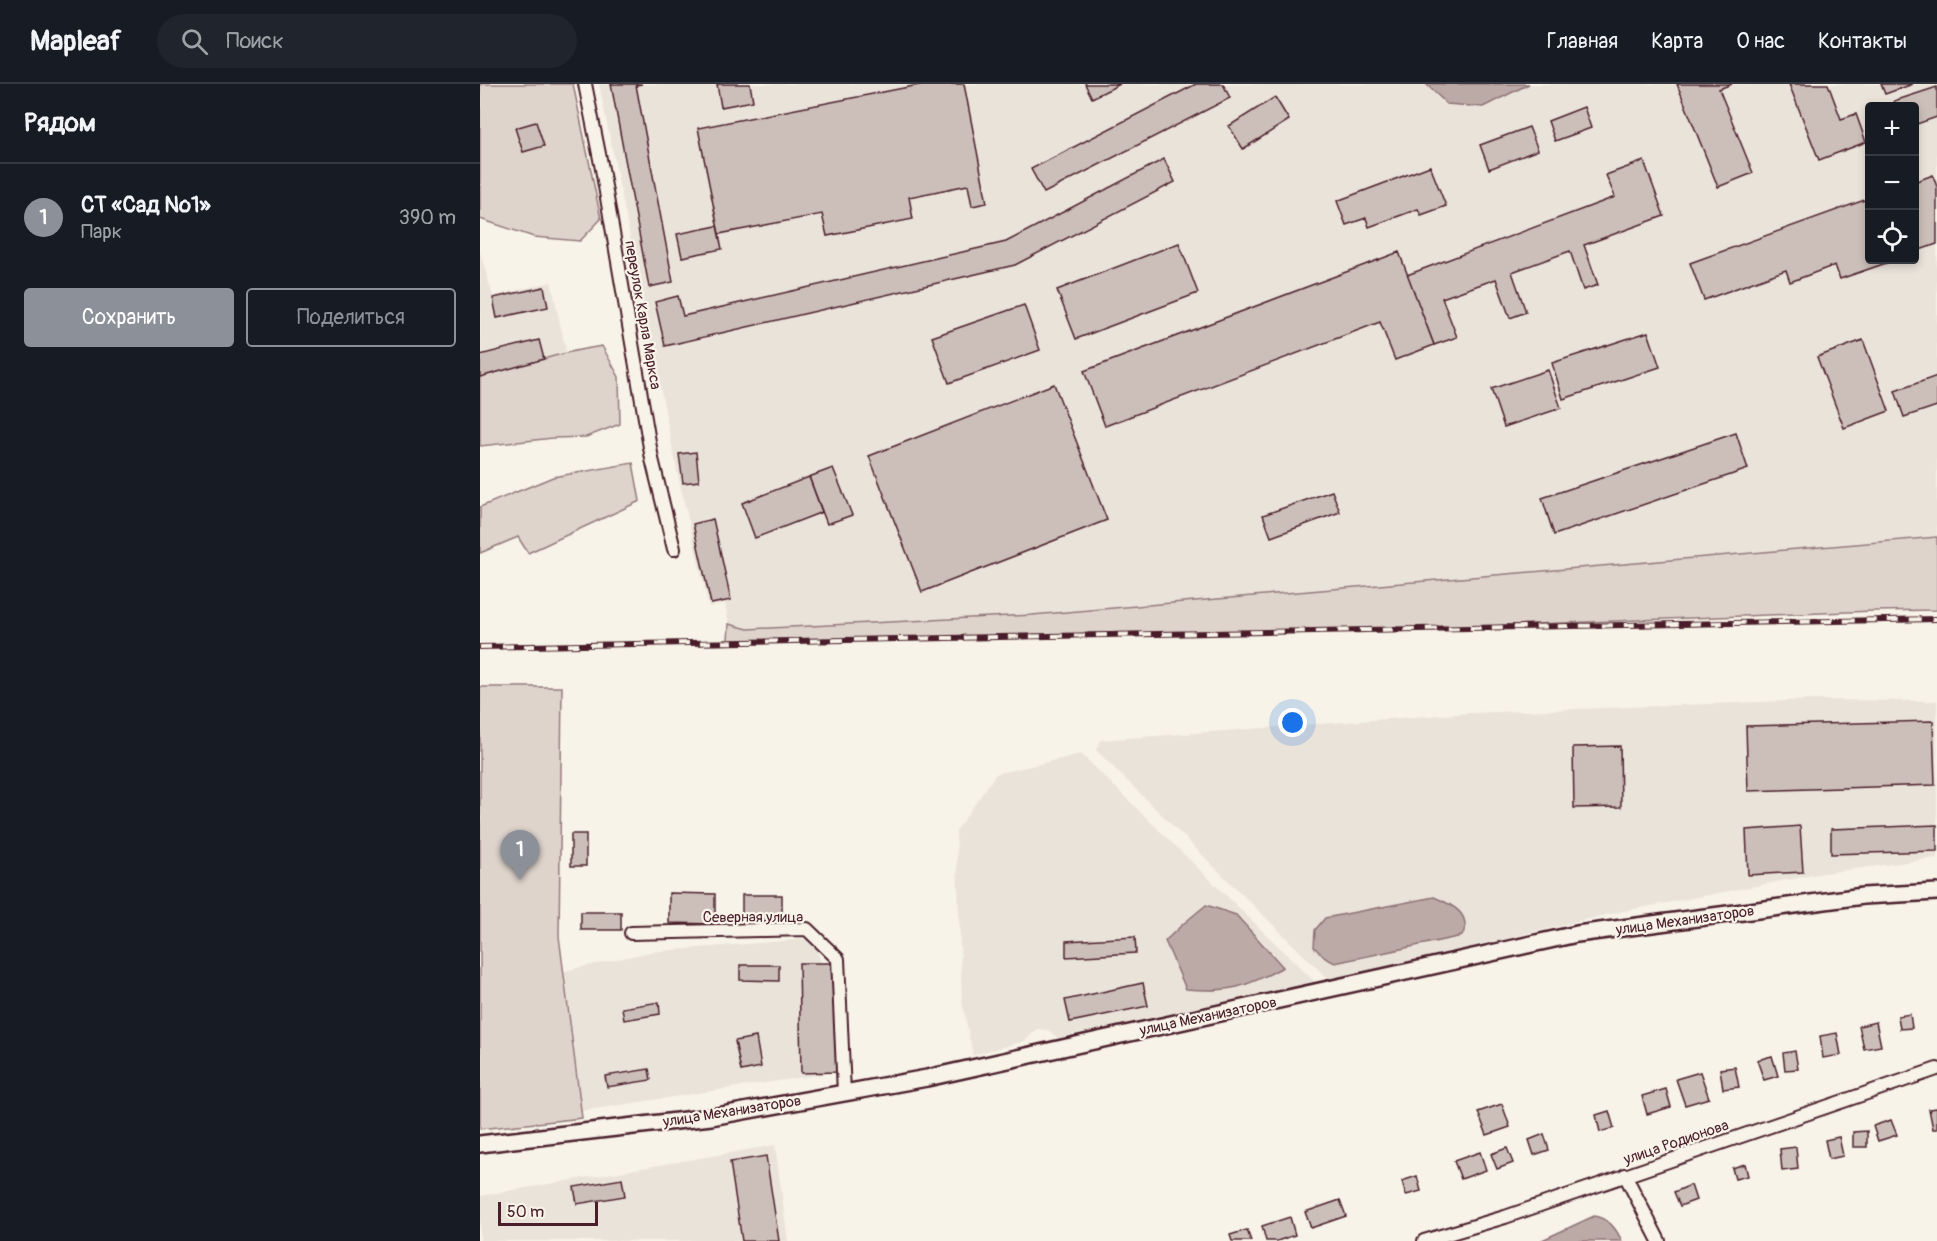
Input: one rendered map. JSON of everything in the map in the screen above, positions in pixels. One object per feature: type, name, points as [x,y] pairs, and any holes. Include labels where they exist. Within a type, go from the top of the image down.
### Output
[{"type":"street","name":"переулок Карла Маркса","points":[[585,84],[604,180],[652,459],[674,549]]},
{"type":"street","name":"улица Механизаторов","points":[[480,1144],[711,1117],[927,1078],[1577,934],[1863,896],[1937,892]]},
{"type":"street","name":"Северная улица","points":[[631,933],[807,929],[838,959],[844,1093]]},
{"type":"street","name":"улица Родионова","points":[[1425,1241],[1494,1220],[1937,1069]]},
{"type":"street","points":[[1625,1175],[1659,1241]]},
{"type":"shaded area","points":[[480,84],[573,84],[601,219],[580,241],[534,237],[480,219]]},
{"type":"shaded area","points":[[599,84],[1937,84],[1937,537],[1032,615],[748,629],[729,624],[725,603],[709,607],[679,480]]},
{"type":"shaded area","points":[[1426,84],[1529,84],[1483,107],[1447,104]]},
{"type":"shaded area","points":[[480,252],[493,296],[551,282],[566,351],[480,377]]},
{"type":"shaded area","points":[[602,346],[619,377],[620,424],[586,437],[480,446],[480,377]]},
{"type":"shaded area","points":[[633,463],[640,501],[528,553],[518,537],[480,553],[480,507],[553,477]]},
{"type":"shaded area","points":[[1937,537],[1937,610],[1384,630],[728,640],[729,624],[748,629],[1032,615]]},
{"type":"shaded area","points":[[480,687],[562,687],[559,936],[582,1118],[480,1129]]},
{"type":"shaded area","points":[[1812,700],[1937,701],[1937,858],[1824,873],[1619,912],[1329,980],[1096,750],[1100,740],[1469,713]]},
{"type":"shaded area","points":[[1081,754],[1315,982],[1058,1038],[1048,1030],[1037,1029],[1025,1041],[973,1055],[962,1001],[956,831],[996,774]]},
{"type":"shaded area","points":[[1434,897],[1453,907],[1462,916],[1465,928],[1462,936],[1335,963],[1325,958],[1314,947],[1315,930],[1325,918]]},
{"type":"shaded area","points":[[1206,905],[1236,915],[1283,967],[1237,987],[1214,990],[1186,989],[1165,941]]},
{"type":"shaded area","points":[[807,939],[815,944],[821,963],[835,963],[837,1072],[581,1111],[564,971],[650,952]]},
{"type":"shaded area","points":[[775,1145],[788,1241],[480,1241],[480,1196]]},
{"type":"shaded area","points":[[1594,1216],[1611,1224],[1622,1241],[1540,1241]]},
{"type":"building","points":[[611,84],[642,84],[636,85],[673,282],[649,287]]},
{"type":"building","points":[[717,84],[750,84],[753,101],[721,107]]},
{"type":"building","points":[[924,84],[964,84],[987,203],[972,206],[968,185],[909,197],[913,219],[827,236],[822,214],[719,234],[698,128]]},
{"type":"building","points":[[1085,84],[1120,84],[1092,98]]},
{"type":"building","points":[[1196,84],[1223,84],[1230,98],[1044,193],[1031,169]]},
{"type":"building","points":[[1677,84],[1732,84],[1719,89],[1753,173],[1718,187]]},
{"type":"building","points":[[1789,84],[1828,84],[1841,119],[1856,114],[1865,142],[1819,160]]},
{"type":"building","points":[[1881,84],[1913,84],[1885,94]]},
{"type":"building","points":[[1937,87],[1937,117],[1919,123],[1919,102],[1894,101]]},
{"type":"building","points":[[1275,97],[1289,120],[1243,149],[1229,126]]},
{"type":"building","points":[[1584,107],[1591,128],[1555,141],[1548,121]]},
{"type":"building","points":[[536,122],[544,146],[523,152],[515,128]]},
{"type":"building","points":[[1529,127],[1538,150],[1489,169],[1480,145]]},
{"type":"building","points":[[1164,159],[1175,182],[1015,265],[665,346],[655,302],[678,296],[683,316],[1006,242]]},
{"type":"building","points":[[1644,161],[1664,216],[1584,245],[1598,285],[1583,290],[1570,251],[1512,272],[1526,312],[1510,318],[1496,279],[1442,298],[1457,337],[1434,345],[1407,275],[1615,197],[1606,175]]},
{"type":"building","points":[[1430,166],[1446,206],[1421,215],[1418,209],[1369,227],[1366,218],[1346,225],[1337,201]]},
{"type":"building","points":[[1933,175],[1937,187],[1937,244],[1919,250],[1919,210],[1919,180]]},
{"type":"building","points":[[1865,200],[1865,264],[1883,264],[1840,279],[1835,265],[1790,282],[1786,270],[1704,300],[1690,263]]},
{"type":"building","points":[[717,226],[722,249],[682,257],[677,234]]},
{"type":"building","points":[[1179,243],[1198,293],[1076,339],[1057,290]]},
{"type":"building","points":[[1399,252],[1434,345],[1395,360],[1380,322],[1105,426],[1084,371]]},
{"type":"building","points":[[544,287],[548,307],[497,318],[493,298]]},
{"type":"building","points":[[1024,305],[1040,350],[949,383],[932,337]]},
{"type":"building","points":[[1648,332],[1660,367],[1563,399],[1552,363]]},
{"type":"building","points":[[539,340],[544,359],[480,377],[480,355]]},
{"type":"building","points":[[1863,340],[1889,411],[1844,428],[1817,357]]},
{"type":"building","points":[[1548,370],[1561,408],[1504,427],[1491,389]]},
{"type":"building","points":[[1937,376],[1937,406],[1904,417],[1895,391]]},
{"type":"building","points":[[1054,384],[1107,520],[922,592],[869,456]]},
{"type":"building","points":[[1736,433],[1748,469],[1554,535],[1542,498]]},
{"type":"building","points":[[696,452],[699,481],[683,483],[679,454]]},
{"type":"building","points":[[833,468],[852,515],[827,524],[809,477]]},
{"type":"building","points":[[809,477],[822,512],[755,538],[742,503]]},
{"type":"building","points":[[1332,491],[1340,512],[1271,537],[1263,515]]},
{"type":"building","points":[[713,519],[731,600],[711,604],[693,524]]},
{"type":"building","points":[[1933,721],[1935,785],[1748,791],[1746,726]]},
{"type":"building","points":[[1620,746],[1621,807],[1574,808],[1573,747]]},
{"type":"building","points":[[1937,825],[1937,851],[1831,854],[1831,829]]},
{"type":"building","points":[[1800,826],[1803,872],[1748,875],[1746,830]]},
{"type":"building","points":[[571,834],[586,834],[586,866],[571,866]]},
{"type":"building","points":[[669,893],[715,894],[715,924],[669,923]]},
{"type":"building","points":[[742,895],[782,895],[782,922],[742,921]]},
{"type":"building","points":[[581,912],[621,912],[621,930],[581,930]]},
{"type":"building","points":[[1135,937],[1136,953],[1066,957],[1066,941]]},
{"type":"building","points":[[799,963],[835,963],[837,1072],[801,1073]]},
{"type":"building","points":[[740,965],[779,965],[779,981],[740,980]]},
{"type":"building","points":[[1143,983],[1148,1006],[1070,1022],[1065,1000]]},
{"type":"building","points":[[659,1002],[660,1014],[624,1020],[622,1008]]},
{"type":"building","points":[[1910,1014],[1912,1028],[1900,1029],[1898,1016]]},
{"type":"building","points":[[1876,1022],[1881,1046],[1864,1049],[1859,1026]]},
{"type":"building","points":[[1837,1033],[1841,1055],[1823,1058],[1820,1036]]},
{"type":"building","points":[[756,1037],[761,1067],[741,1071],[735,1041]]},
{"type":"building","points":[[1795,1051],[1798,1069],[1785,1070],[1783,1053]]},
{"type":"building","points":[[1772,1056],[1778,1076],[1764,1080],[1757,1060]]},
{"type":"building","points":[[1735,1067],[1739,1087],[1723,1089],[1720,1069]]},
{"type":"building","points":[[649,1069],[651,1080],[607,1087],[605,1076]]},
{"type":"building","points":[[1700,1072],[1709,1098],[1685,1105],[1676,1079]]},
{"type":"building","points":[[1666,1089],[1671,1107],[1647,1114],[1642,1096]]},
{"type":"building","points":[[1502,1104],[1510,1127],[1487,1135],[1478,1112]]},
{"type":"building","points":[[1937,1108],[1937,1129],[1933,1129],[1929,1109]]},
{"type":"building","points":[[1609,1111],[1614,1128],[1600,1132],[1596,1115]]},
{"type":"building","points":[[1891,1120],[1897,1135],[1878,1141],[1873,1126]]},
{"type":"building","points":[[1867,1131],[1867,1147],[1853,1147],[1853,1132]]},
{"type":"building","points":[[1544,1134],[1549,1150],[1534,1155],[1529,1140]]},
{"type":"building","points":[[1839,1137],[1843,1156],[1829,1159],[1825,1140]]},
{"type":"building","points":[[1796,1147],[1798,1169],[1782,1171],[1780,1149]]},
{"type":"building","points":[[1507,1148],[1513,1163],[1497,1169],[1491,1154]]},
{"type":"building","points":[[1480,1152],[1486,1170],[1461,1179],[1454,1161]]},
{"type":"building","points":[[766,1156],[779,1241],[742,1241],[730,1162]]},
{"type":"building","points":[[1745,1164],[1748,1176],[1735,1179],[1732,1168]]},
{"type":"building","points":[[1417,1176],[1421,1191],[1406,1195],[1402,1181]]},
{"type":"building","points":[[622,1179],[625,1196],[577,1204],[574,1187]]},
{"type":"building","points":[[1691,1185],[1696,1200],[1680,1206],[1674,1192]]},
{"type":"building","points":[[1340,1200],[1346,1216],[1311,1228],[1305,1212]]},
{"type":"building","points":[[1290,1217],[1295,1235],[1277,1241],[1266,1241],[1262,1226]]},
{"type":"building","points":[[1247,1230],[1251,1241],[1232,1241],[1230,1235]]},
{"type":"railway","points":[[480,647],[1937,619]]},
{"type":"place","name":"СТ «Сад №1»","points":[[520,880]]}]
